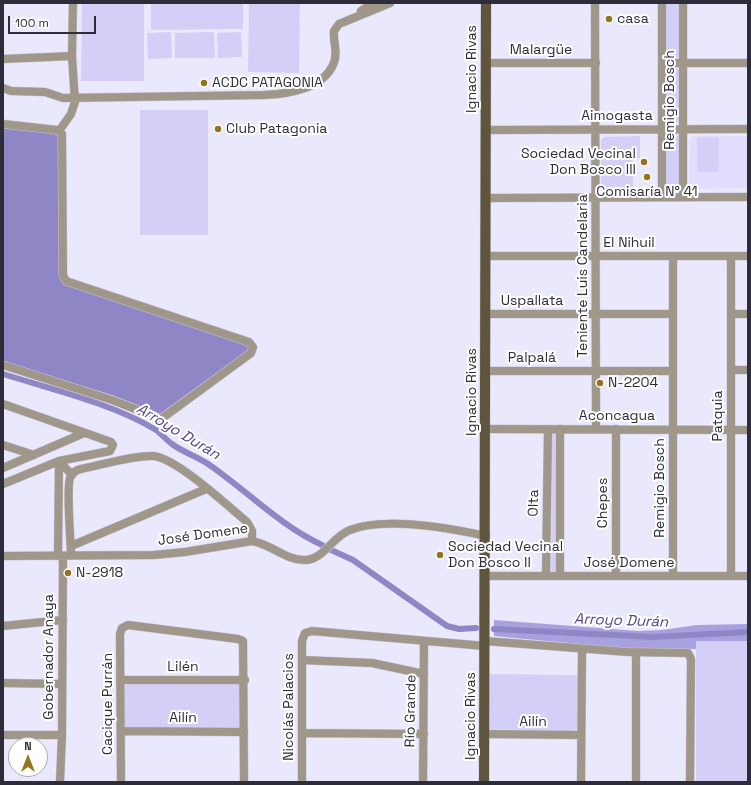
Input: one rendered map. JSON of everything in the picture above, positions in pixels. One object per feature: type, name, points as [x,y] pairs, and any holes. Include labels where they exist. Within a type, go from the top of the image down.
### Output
[{"type":"main road","name":"Ignacio Rivas","points":[[484,782],[487,256],[486,3]]},
{"type":"street","points":[[59,131],[73,110],[76,98],[72,56],[73,3]]},
{"type":"street","points":[[353,18],[373,3]]},
{"type":"street","points":[[3,88],[11,91],[45,92],[63,98],[264,95],[300,90],[318,80],[332,68],[336,53],[334,31],[339,24],[390,3]]},
{"type":"street","name":"Teniente Luis Candelaria","points":[[595,3],[597,197],[596,429]]},
{"type":"street","name":"Remigio Bosch","points":[[662,3],[662,197]]},
{"type":"street","name":"Remigio Bosch","points":[[683,3],[683,197]]},
{"type":"street","points":[[3,59],[72,56]]},
{"type":"street","name":"Malargüe","points":[[486,63],[596,63]]},
{"type":"street","points":[[662,63],[748,63]]},
{"type":"street","points":[[3,124],[59,131]]},
{"type":"street","name":"Aimogasta","points":[[486,130],[748,129]]},
{"type":"street","points":[[3,365],[112,400],[162,419],[253,350],[252,344],[249,342],[66,281],[63,275],[62,137],[59,131]]},
{"type":"street","points":[[487,198],[748,197]]},
{"type":"street","name":"El Nihuil","points":[[487,256],[748,256]]},
{"type":"street","name":"Remigio Bosch","points":[[673,256],[673,576]]},
{"type":"street","name":"Patquia","points":[[731,256],[731,576]]},
{"type":"street","name":"Uspallata","points":[[486,314],[673,314]]},
{"type":"street","points":[[731,314],[748,314]]},
{"type":"street","points":[[731,370],[748,370]]},
{"type":"street","name":"Palpalá","points":[[486,371],[673,371]]},
{"type":"street","points":[[3,404],[111,442],[113,445],[112,449],[105,452],[59,461],[3,484]]},
{"type":"street","name":"Aconcagua","points":[[486,429],[748,430]]},
{"type":"street","name":"Olta","points":[[546,576],[548,429]]},
{"type":"street","name":"Olta","points":[[560,429],[560,576]]},
{"type":"street","name":"Chepes","points":[[616,429],[616,576]]},
{"type":"street","points":[[3,468],[84,433]]},
{"type":"street","points":[[3,445],[31,456]]},
{"type":"street","points":[[31,456],[35,471]]},
{"type":"street","points":[[71,546],[69,487],[72,475],[75,471],[153,456],[167,459],[247,522],[252,531],[252,541]]},
{"type":"street","points":[[59,461],[72,475]]},
{"type":"street","points":[[59,461],[64,556]]},
{"type":"street","points":[[64,556],[71,546],[206,489]]},
{"type":"street","name":"José Domene","points":[[3,556],[169,554],[252,541],[259,542],[292,558],[306,560],[319,555],[343,532],[369,525],[427,525],[486,536]]},
{"type":"street","name":"Gobernador Anaya","points":[[60,782],[64,556]]},
{"type":"street","name":"José Domene","points":[[486,576],[748,576]]},
{"type":"street","points":[[3,626],[63,620]]},
{"type":"street","name":"Cacique Purrán","points":[[121,782],[120,634],[123,626],[138,626],[244,641],[245,680]]},
{"type":"street","name":"Nicolás Palacios","points":[[302,782],[302,638],[305,633],[312,631],[424,641]]},
{"type":"street","points":[[424,641],[636,652],[687,652],[690,654],[690,782]]},
{"type":"street","name":"Río Grande","points":[[423,782],[424,641]]},
{"type":"street","points":[[581,782],[582,648]]},
{"type":"street","points":[[636,652],[636,782]]},
{"type":"street","points":[[302,660],[359,661],[424,674]]},
{"type":"street","name":"Lilén","points":[[120,680],[245,680]]},
{"type":"street","points":[[244,782],[245,680]]},
{"type":"street","points":[[3,683],[62,684]]},
{"type":"street","name":"Ailín","points":[[121,731],[244,732]]},
{"type":"street","points":[[302,733],[424,734]]},
{"type":"street","name":"Ailín","points":[[484,734],[581,735]]},
{"type":"street","points":[[3,735],[62,735]]},
{"type":"shaded area","points":[[82,3],[144,3],[144,81],[81,81]]},
{"type":"shaded area","points":[[151,3],[243,3],[243,29],[151,30]]},
{"type":"shaded area","points":[[249,3],[300,3],[299,73],[248,72]]},
{"type":"shaded area","points":[[668,3],[677,3],[679,5],[680,55],[677,59],[668,59],[666,57],[665,5]]},
{"type":"shaded area","points":[[171,32],[172,58],[148,59],[147,33]]},
{"type":"shaded area","points":[[214,32],[215,58],[175,58],[175,33]]},
{"type":"shaded area","points":[[241,32],[242,57],[218,58],[217,33]]},
{"type":"shaded area","points":[[670,67],[675,67],[679,70],[680,120],[674,125],[666,122],[665,70]]},
{"type":"shaded area","points":[[140,110],[208,110],[208,235],[140,235]]},
{"type":"shaded area","points":[[3,127],[52,132],[58,136],[60,277],[63,283],[249,345],[250,349],[160,414],[112,395],[3,362]]},
{"type":"shaded area","points":[[670,134],[675,134],[680,137],[679,189],[674,192],[669,191],[665,187],[666,137]]},
{"type":"shaded area","points":[[640,136],[640,158],[633,158],[633,189],[605,189],[601,186],[601,140],[604,137]]},
{"type":"shaded area","points":[[693,136],[748,136],[748,188],[693,189],[689,184],[690,140]]},
{"type":"shaded area","points":[[719,137],[719,172],[697,172],[697,138]]},
{"type":"shaded area","points":[[552,434],[557,435],[557,572],[551,573]]},
{"type":"shaded area","points":[[494,620],[638,631],[662,630],[697,625],[748,624],[748,641],[696,641],[696,649],[621,648],[494,636]]},
{"type":"shaded area","points":[[696,641],[748,641],[748,782],[696,782]]},
{"type":"shaded area","points":[[488,674],[578,675],[577,729],[573,731],[489,729]]},
{"type":"shaded area","points":[[238,684],[240,685],[240,729],[124,727],[124,685]]},
{"type":"waterway","name":"Arroyo Durán","points":[[3,374],[102,405],[121,412],[156,430],[177,447],[206,463],[225,476],[279,519],[322,545]]},
{"type":"waterway","name":"Arroyo Durán","points":[[329,549],[353,560],[447,626],[459,629],[476,628]]},
{"type":"waterway","name":"Arroyo Durán","points":[[494,629],[653,637],[748,632]]},
{"type":"place","name":"casa","points":[[609,19]]},
{"type":"place","name":"ACDC PATAGONIA","points":[[204,83]]},
{"type":"place","name":"Club Patagonia","points":[[218,129]]},
{"type":"place","name":"Sociedad Vecinal Don Bosco III","points":[[644,162]]},
{"type":"place","name":"Comisaría N° 41","points":[[647,177]]},
{"type":"place","name":"N-2204","points":[[600,383]]},
{"type":"place","name":"Sociedad Vecinal Don Bosco II","points":[[440,555]]},
{"type":"place","name":"N-2918","points":[[68,573]]}]
